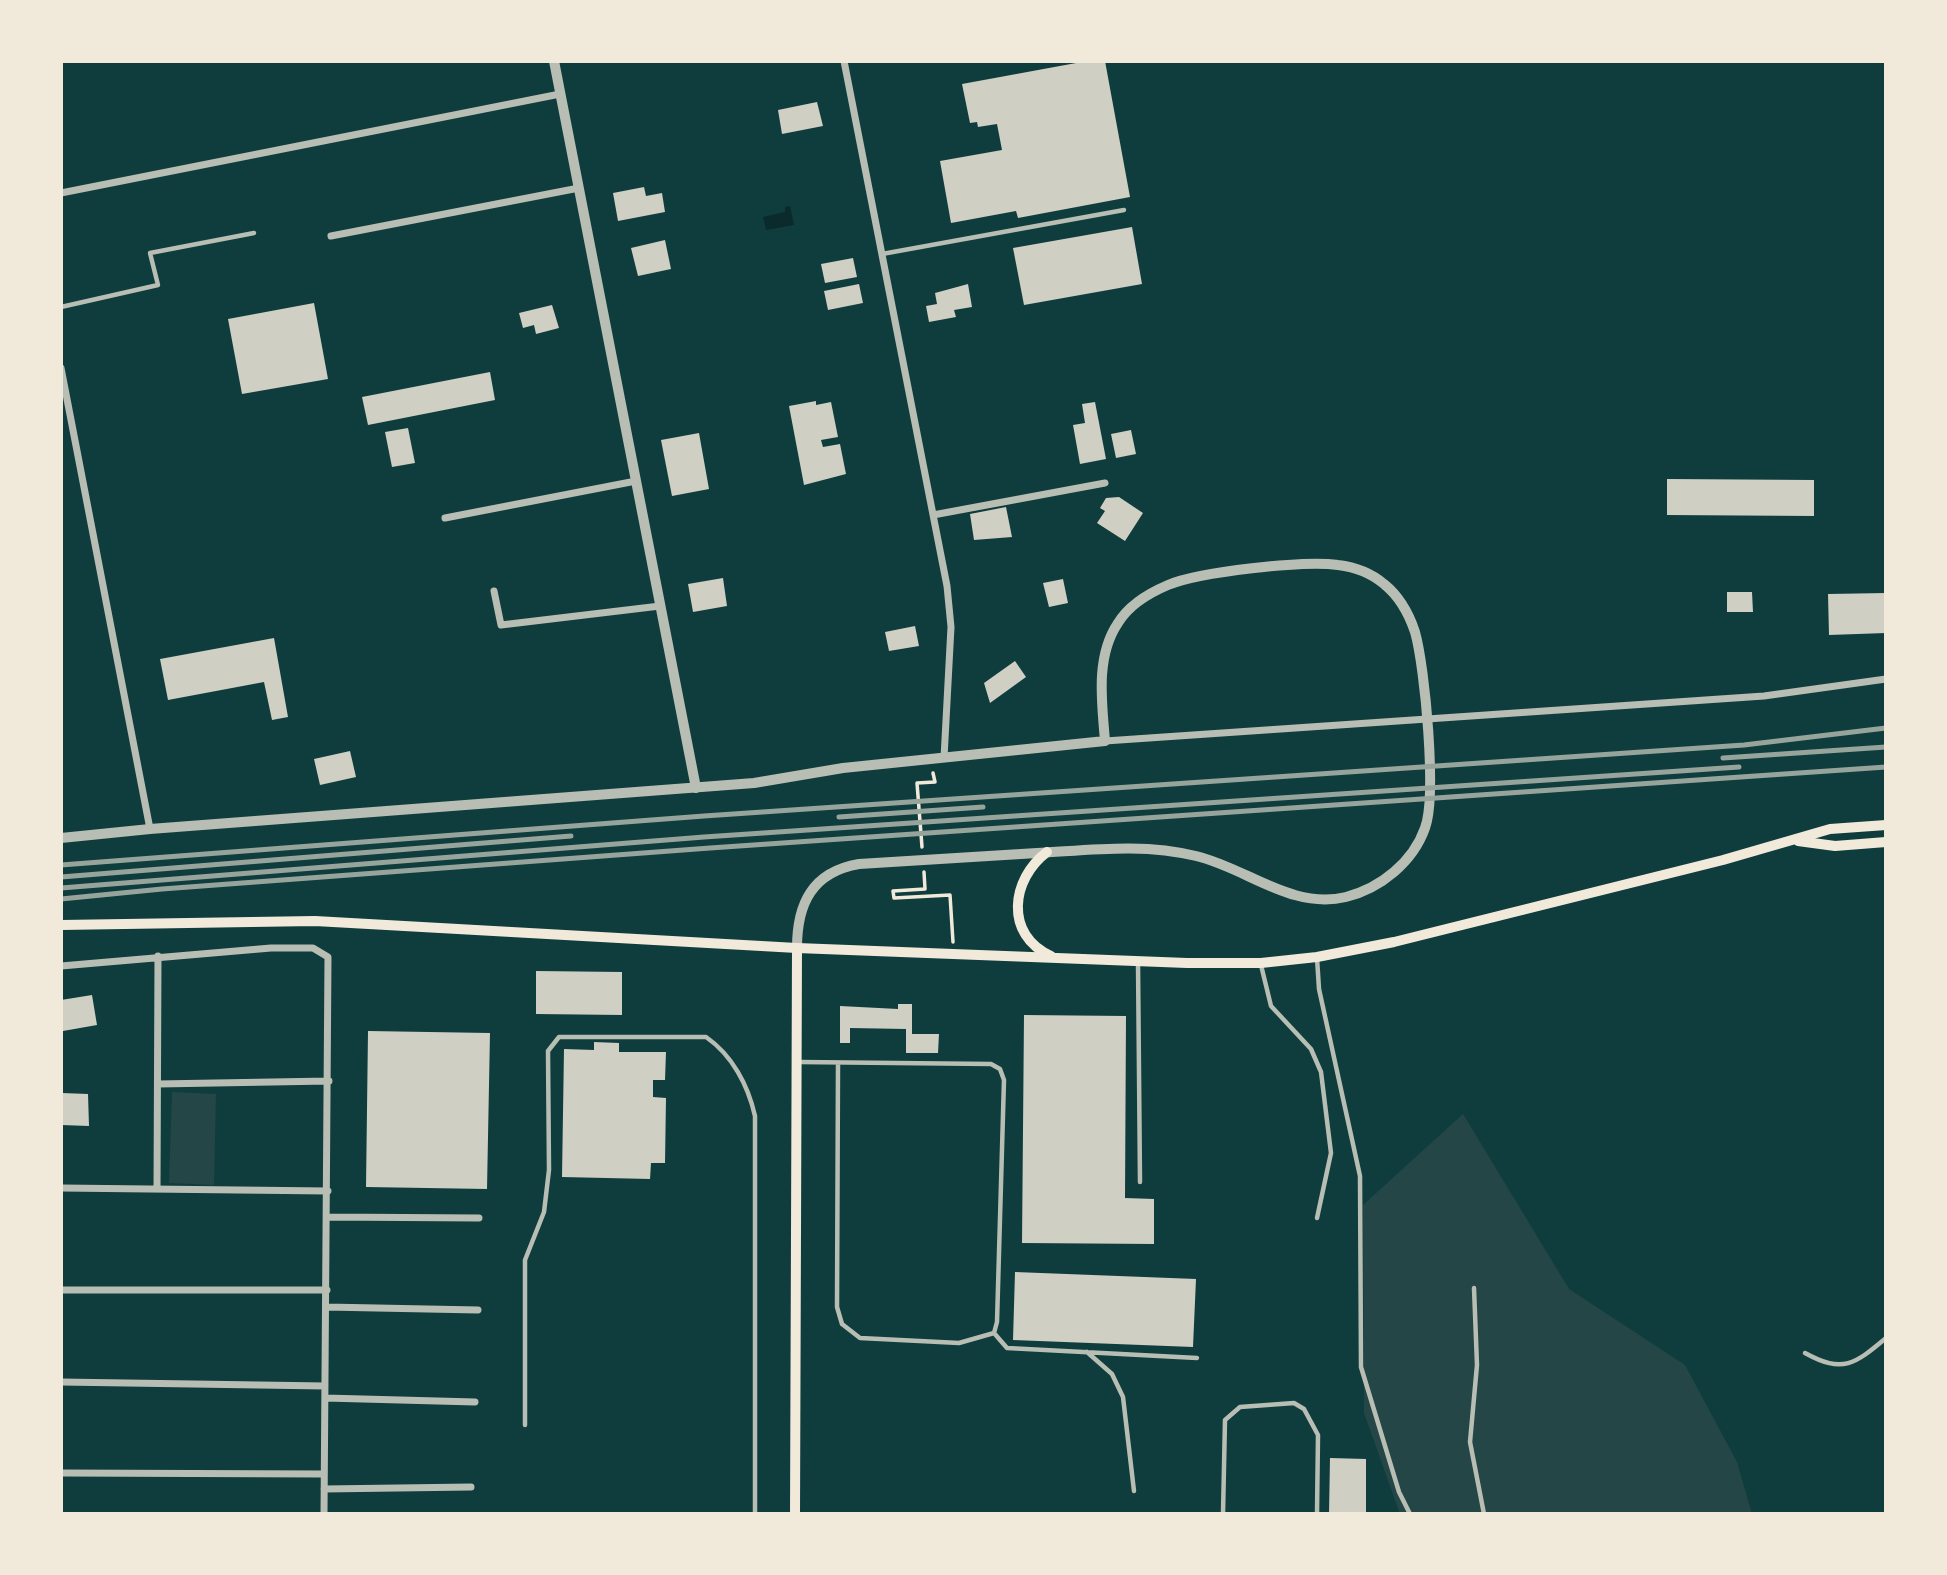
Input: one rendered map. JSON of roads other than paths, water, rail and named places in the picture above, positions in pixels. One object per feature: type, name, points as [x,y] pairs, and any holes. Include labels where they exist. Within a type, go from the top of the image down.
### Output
[{"type":"main road","points":[[61,925],[99,926],[227,920],[316,921],[797,948],[1261,963],[1317,957],[1429,934],[1795,841],[1830,829],[1886,825]]},
{"type":"main road","points":[[1795,841],[1835,846],[1886,842]]},
{"type":"main road","points":[[1046,852],[1028,869],[1022,880],[1017,914],[1030,941],[1057,958]]},
{"type":"main road","points":[[61,933],[99,926]]},
{"type":"main road","points":[[795,1514],[799,1062],[797,948]]},
{"type":"street","points":[[554,61],[696,788]]},
{"type":"street","points":[[844,61],[951,619],[944,758]]},
{"type":"street","points":[[61,193],[560,94]]},
{"type":"street","points":[[331,236],[579,188]]},
{"type":"street","points":[[62,372],[150,829]]},
{"type":"street","points":[[444,518],[636,481]]},
{"type":"street","points":[[933,515],[1105,483]]},
{"type":"street","points":[[797,948],[803,902],[814,885],[834,871],[859,864],[1125,847],[1170,851],[1233,867],[1298,897],[1330,899],[1362,891],[1391,874],[1417,845],[1429,816],[1431,786],[1421,664],[1414,629],[1396,595],[1376,578],[1352,567],[1303,565],[1186,579],[1158,589],[1137,602],[1110,636],[1102,682],[1105,741]]},
{"type":"street","points":[[495,591],[501,625],[660,606]]},
{"type":"street","points":[[61,838],[696,788],[1105,741],[1764,696],[1886,679]]},
{"type":"street","points":[[61,966],[271,948],[313,948],[326,953],[330,966],[324,1514]]},
{"type":"street","points":[[158,956],[158,1189]]},
{"type":"street","points":[[158,1084],[329,1081]]},
{"type":"street","points":[[61,1188],[327,1191]]},
{"type":"street","points":[[327,1217],[479,1218]]},
{"type":"street","points":[[61,1290],[327,1290]]},
{"type":"street","points":[[326,1307],[478,1310]]},
{"type":"street","points":[[61,1382],[325,1386]]},
{"type":"street","points":[[325,1398],[475,1402]]},
{"type":"street","points":[[61,1473],[324,1474]]},
{"type":"street","points":[[324,1489],[471,1487]]},
{"type":"lane","points":[[882,254],[1124,210]]},
{"type":"lane","points":[[61,307],[158,285],[150,253],[254,233]]},
{"type":"lane","points":[[1317,957],[1319,989],[1360,1176],[1361,1367],[1399,1492],[1410,1514]]},
{"type":"lane","points":[[1138,961],[1140,1182]]},
{"type":"lane","points":[[1261,963],[1271,1006],[1311,1049],[1321,1072],[1331,1153],[1317,1218]]},
{"type":"lane","points":[[525,1424],[526,1260],[544,1212],[549,1170],[548,1051],[559,1037],[706,1037],[721,1047],[737,1072],[750,1093],[755,1116],[755,1514]]},
{"type":"lane","points":[[799,1062],[991,1064],[1000,1069],[1004,1080],[997,1322],[994,1333]]},
{"type":"lane","points":[[838,1063],[837,1307],[842,1324],[860,1338],[959,1343],[994,1333]]},
{"type":"lane","points":[[1474,1288],[1478,1365],[1470,1442],[1484,1514]]},
{"type":"lane","points":[[994,1333],[1007,1348],[1197,1358]]},
{"type":"lane","points":[[1805,1353],[1827,1366],[1845,1366],[1867,1354],[1886,1338]]},
{"type":"lane","points":[[1087,1352],[1112,1374],[1123,1397],[1134,1491]]},
{"type":"lane","points":[[1223,1514],[1225,1420],[1240,1407],[1294,1403],[1304,1409],[1318,1436],[1317,1514]]},
{"type":"railway","points":[[61,865],[704,816],[1744,745],[1886,728]]},
{"type":"railway","points":[[1723,758],[1886,747]]},
{"type":"railway","points":[[61,888],[704,837],[1739,767]]},
{"type":"railway","points":[[61,899],[710,848],[1886,767]]},
{"type":"railway","points":[[839,817],[983,807]]},
{"type":"railway","points":[[61,877],[571,836]]}]
